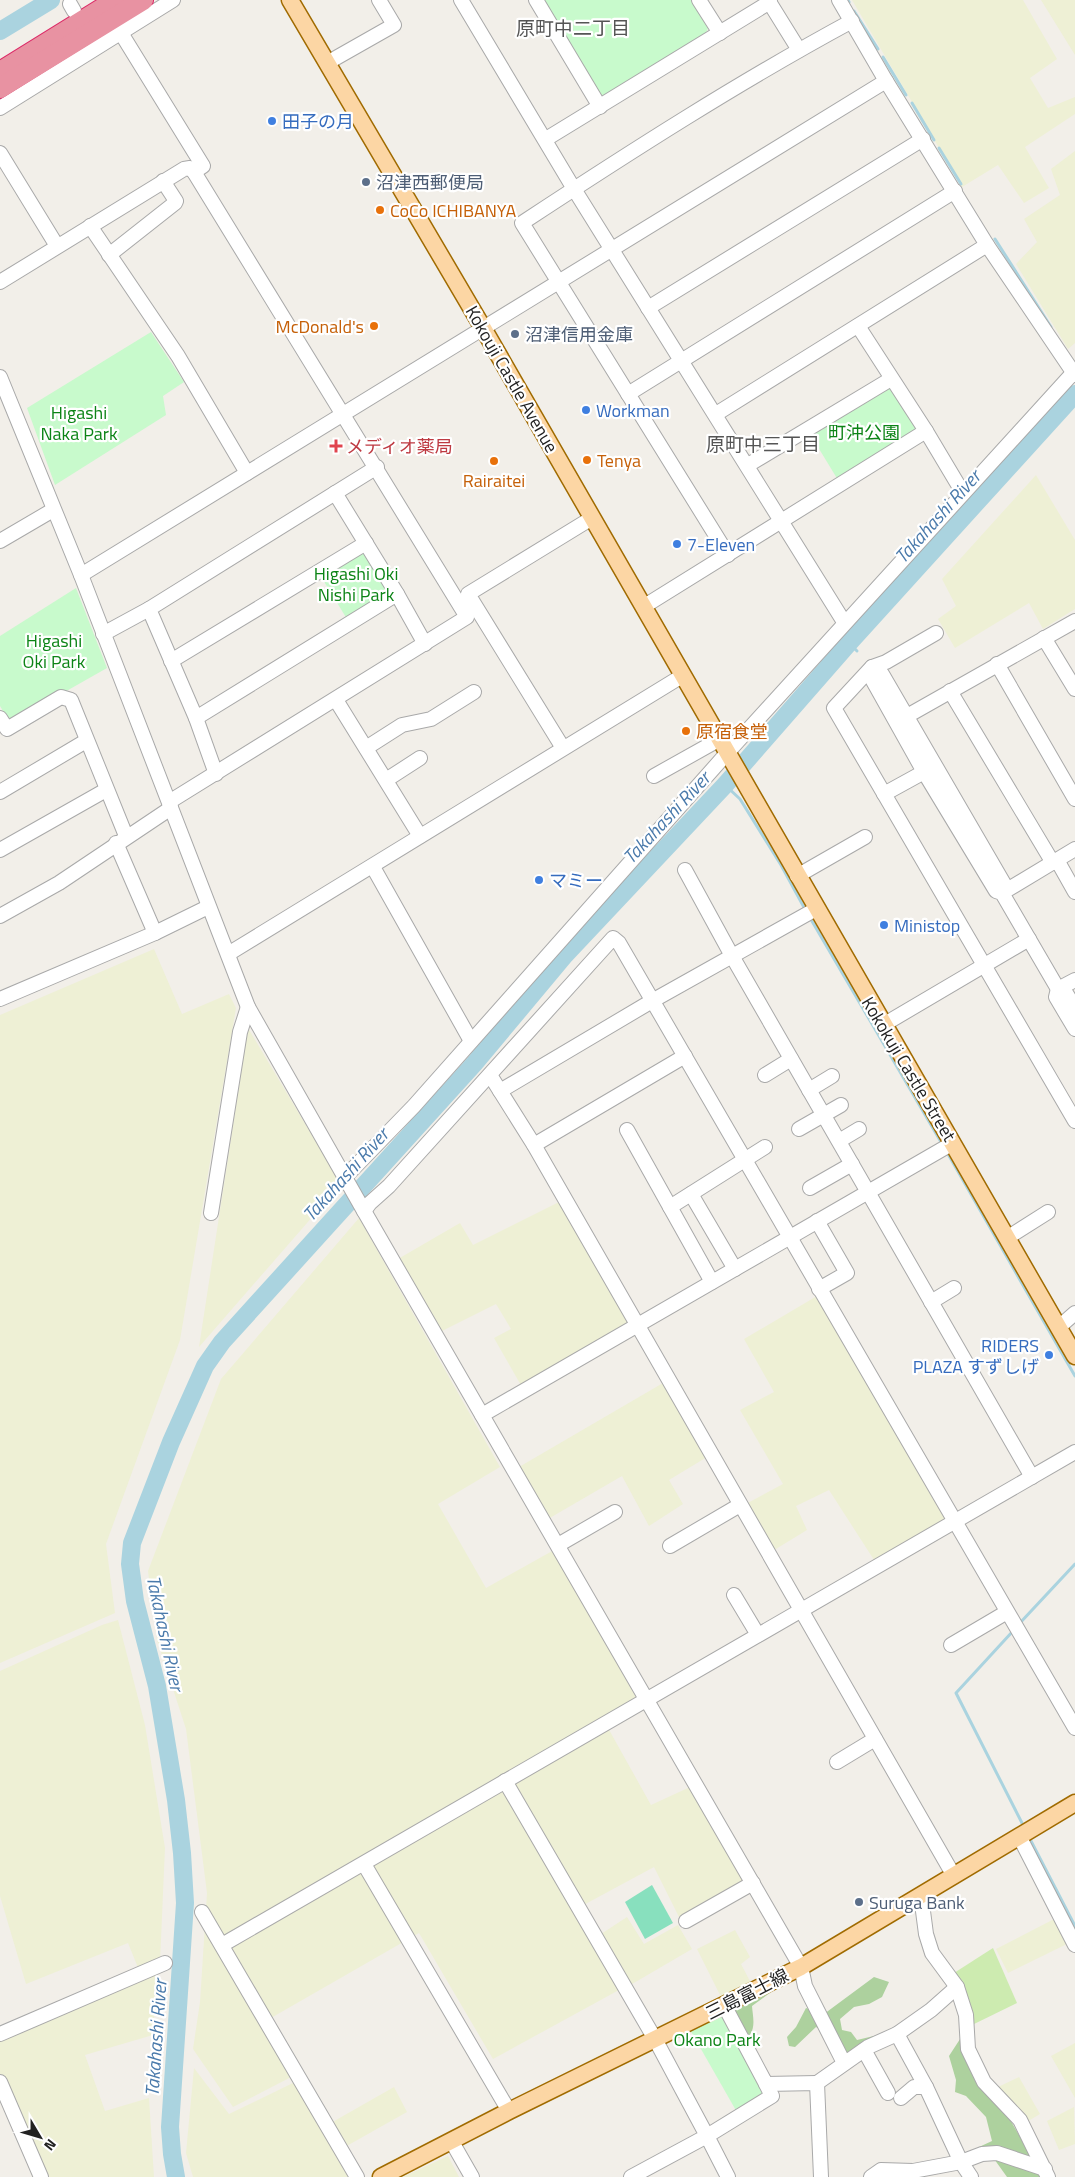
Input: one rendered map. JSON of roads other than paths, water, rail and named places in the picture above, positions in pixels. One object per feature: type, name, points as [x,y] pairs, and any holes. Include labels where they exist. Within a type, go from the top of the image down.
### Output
[{"type":"highway","points":[[0,72],[116,0]]},
{"type":"highway","points":[[0,88],[143,0]]},
{"type":"main road","name":"Kokouji Castle Avenue","points":[[290,0],[483,328],[744,782]]},
{"type":"main road","name":"Kokokuji Castle Street","points":[[744,782],[797,876],[811,912],[883,1025],[953,1142],[1075,1356]]},
{"type":"main road","name":"三島富士線","points":[[381,2177],[509,2111],[801,1966],[1020,1838],[1075,1803]]},
{"type":"street","points":[[0,108],[173,0]]},
{"type":"street","points":[[327,63],[394,25],[379,0]]},
{"type":"street","points":[[461,0],[546,139],[574,189],[681,362],[748,465],[844,622]]},
{"type":"street","points":[[536,0],[600,107]]},
{"type":"street","points":[[699,0],[720,33]]},
{"type":"street","points":[[346,1180],[414,1106],[726,750],[1074,374],[987,245],[886,81],[839,0]]},
{"type":"street","points":[[546,139],[769,1],[799,50]]},
{"type":"street","points":[[728,555],[522,224],[574,189],[799,50],[852,21]]},
{"type":"street","points":[[121,33],[203,166],[194,172]]},
{"type":"street","points":[[81,575],[886,81]]},
{"type":"street","points":[[648,308],[923,140]]},
{"type":"street","points":[[0,153],[57,246]]},
{"type":"street","points":[[0,282],[163,181],[184,169],[190,168],[377,467],[467,617],[216,774],[59,883],[0,916]]},
{"type":"street","points":[[109,255],[176,202],[163,181]]},
{"type":"street","points":[[628,394],[955,191]]},
{"type":"street","points":[[90,226],[178,356],[247,473]]},
{"type":"street","points":[[716,414],[987,245]]},
{"type":"street","points":[[858,326],[926,431],[962,493]]},
{"type":"street","points":[[0,379],[81,575],[248,1007],[346,1180],[801,1966],[805,1986],[844,2063]]},
{"type":"street","points":[[748,465],[891,379]]},
{"type":"street","points":[[643,607],[926,431]]},
{"type":"street","points":[[103,634],[149,609],[377,467]]},
{"type":"street","points":[[335,493],[398,594],[426,644]]},
{"type":"street","points":[[0,541],[53,510]]},
{"type":"street","points":[[562,748],[468,594],[592,518]]},
{"type":"street","points":[[171,661],[366,543]]},
{"type":"street","points":[[196,718],[398,594]]},
{"type":"street","points":[[149,609],[196,718],[216,774]]},
{"type":"street","points":[[902,718],[1075,621]]},
{"type":"street","points":[[936,633],[886,662],[872,667],[834,708],[1075,1121]]},
{"type":"street","points":[[1044,638],[1074,683]]},
{"type":"street","points":[[997,664],[1075,799]]},
{"type":"street","points":[[872,667],[882,674],[924,772],[996,891],[1005,891],[1075,849]]},
{"type":"street","points":[[228,954],[373,867],[562,748],[682,676]]},
{"type":"street","points":[[950,691],[1075,892]]},
{"type":"street","points":[[366,748],[402,725],[431,719],[474,692]]},
{"type":"street","points":[[2,727],[61,697],[71,700],[106,790],[121,840],[155,933]]},
{"type":"street","points":[[336,700],[420,836]]},
{"type":"street","points":[[902,718],[1005,891],[1029,939],[1058,989],[1066,993],[1075,1008]]},
{"type":"street","points":[[0,792],[86,741]]},
{"type":"street","points":[[654,776],[726,750]]},
{"type":"street","points":[[386,780],[420,758]]},
{"type":"street","points":[[884,794],[924,772]]},
{"type":"street","points":[[0,850],[106,790]]},
{"type":"street","points":[[797,876],[865,837]]},
{"type":"street","points":[[373,867],[471,1041]]},
{"type":"street","points":[[685,870],[732,956],[1032,1477]]},
{"type":"street","points":[[0,999],[155,933],[208,907]]},
{"type":"street","points":[[500,1091],[652,1001],[811,912]]},
{"type":"street","points":[[364,1211],[370,1203],[390,1186],[613,938],[619,943],[1075,1728]]},
{"type":"street","points":[[883,1025],[1029,939]]},
{"type":"street","points":[[1075,980],[1058,989],[1056,997],[1075,1029]]},
{"type":"street","points":[[211,1213],[240,1032],[248,1007]]},
{"type":"street","points":[[534,1145],[685,1056]]},
{"type":"street","points":[[765,1075],[791,1059]]},
{"type":"street","points":[[490,1075],[534,1145],[954,1876]]},
{"type":"street","points":[[809,1090],[832,1076]]},
{"type":"street","points":[[799,1129],[842,1105]]},
{"type":"street","points":[[839,1141],[860,1129]]},
{"type":"street","points":[[627,1130],[712,1282]]},
{"type":"street","points":[[482,1415],[953,1142]]},
{"type":"street","points":[[670,1207],[765,1147]]},
{"type":"street","points":[[810,1188],[852,1164]]},
{"type":"street","points":[[690,1194],[735,1269]]},
{"type":"street","points":[[1007,1238],[1048,1212]]},
{"type":"street","points":[[817,1221],[847,1273],[820,1289]]},
{"type":"street","points":[[931,1302],[954,1288]]},
{"type":"street","points":[[1059,1327],[1075,1313]]},
{"type":"street","points":[[222,1945],[1075,1452]]},
{"type":"street","points":[[670,1546],[740,1505]]},
{"type":"street","points":[[558,1545],[615,1512]]},
{"type":"street","points":[[734,1595],[758,1636]]},
{"type":"street","points":[[951,1645],[1013,1622]]},
{"type":"street","points":[[837,1762],[875,1740]]},
{"type":"street","points":[[505,1781],[655,2039],[728,2177]]},
{"type":"street","points":[[1020,1838],[1075,1945]]},
{"type":"street","points":[[364,1864],[509,2111]]},
{"type":"street","points":[[686,1921],[753,1883]]},
{"type":"street","points":[[921,1896],[926,1934],[932,1953],[957,1987],[966,2015],[968,2049],[984,2082],[1020,2120],[1046,2173]]},
{"type":"street","points":[[202,1912],[357,2177]]},
{"type":"street","points":[[0,2034],[165,1964]]},
{"type":"street","points":[[766,2084],[817,2084],[864,2050],[897,2034],[931,2010],[957,1987]]},
{"type":"street","points":[[631,2177],[707,2136],[772,2096],[724,2005]]},
{"type":"street","points":[[897,2034],[926,2087],[962,2162],[972,2177]]},
{"type":"street","points":[[864,2050],[894,2096],[914,2087],[926,2087]]},
{"type":"street","points":[[0,2082],[41,2177]]},
{"type":"street","points":[[817,2084],[821,2177]]},
{"type":"street","points":[[452,2142],[472,2177]]},
{"type":"street","points":[[872,2177],[882,2170],[912,2171],[962,2162],[982,2154],[996,2153],[1046,2173]]},
{"type":"waterway","points":[[0,31],[51,0]]},
{"type":"waterway","points":[[854,11],[878,49]]},
{"type":"waterway","points":[[883,57],[906,95]]},
{"type":"waterway","points":[[912,103],[934,140]]},
{"type":"waterway","points":[[939,148],[961,184]]},
{"type":"waterway","points":[[995,239],[1051,327]]},
{"type":"waterway","name":"Takahashi River","points":[[176,2177],[170,2127],[185,1903],[182,1853],[176,1800],[157,1686],[135,1601],[130,1564],[132,1543],[171,1442],[205,1366],[222,1342],[474,1064],[565,955],[725,785],[849,643],[1075,394]]},
{"type":"waterway","points":[[849,643],[857,651]]},
{"type":"waterway","points":[[725,785],[740,799],[781,865],[806,911]]},
{"type":"waterway","points":[[809,916],[941,1142]]},
{"type":"waterway","points":[[948,1154],[1075,1376]]},
{"type":"waterway","points":[[1019,1624],[1075,1564]]},
{"type":"waterway","points":[[1013,1631],[956,1693],[1023,1825]]},
{"type":"waterway","points":[[1031,1841],[1075,1926]]},
{"type":"place","name":"田子の月","points":[[272,121]]},
{"type":"place","name":"沼津西郵便局","points":[[366,182]]},
{"type":"place","name":"CoCo ICHIBANYA","points":[[380,210]]},
{"type":"place","name":"McDonald's","points":[[374,326]]},
{"type":"place","name":"沼津信用金庫","points":[[515,334]]},
{"type":"place","name":"Workman","points":[[586,410]]},
{"type":"place","name":"メディオ薬局","points":[[336,446]]},
{"type":"place","name":"Tenya","points":[[587,460]]},
{"type":"place","name":"Rairaitei","points":[[494,461]]},
{"type":"place","name":"7-Eleven","points":[[677,544]]},
{"type":"place","name":"原宿食堂","points":[[686,731]]},
{"type":"place","name":"マミー","points":[[539,880]]},
{"type":"place","name":"Ministop","points":[[884,925]]},
{"type":"place","name":"RIDERS PLAZA すずしげ","points":[[1049,1355]]},
{"type":"place","name":"Suruga Bank","points":[[859,1902]]},
{"type":"district","name":"原町中二丁目","points":[[573,27]]},
{"type":"district","name":"原町中三丁目","points":[[763,443]]},
{"type":"park label","name":"Higashi Naka Park","points":[[79,422]]},
{"type":"park label","name":"町沖公園","points":[[864,432]]},
{"type":"park label","name":"Higashi Oki Nishi Park","points":[[356,583]]},
{"type":"park label","name":"Higashi Oki Park","points":[[54,650]]},
{"type":"park label","name":"Okano Park","points":[[717,2039]]}]
